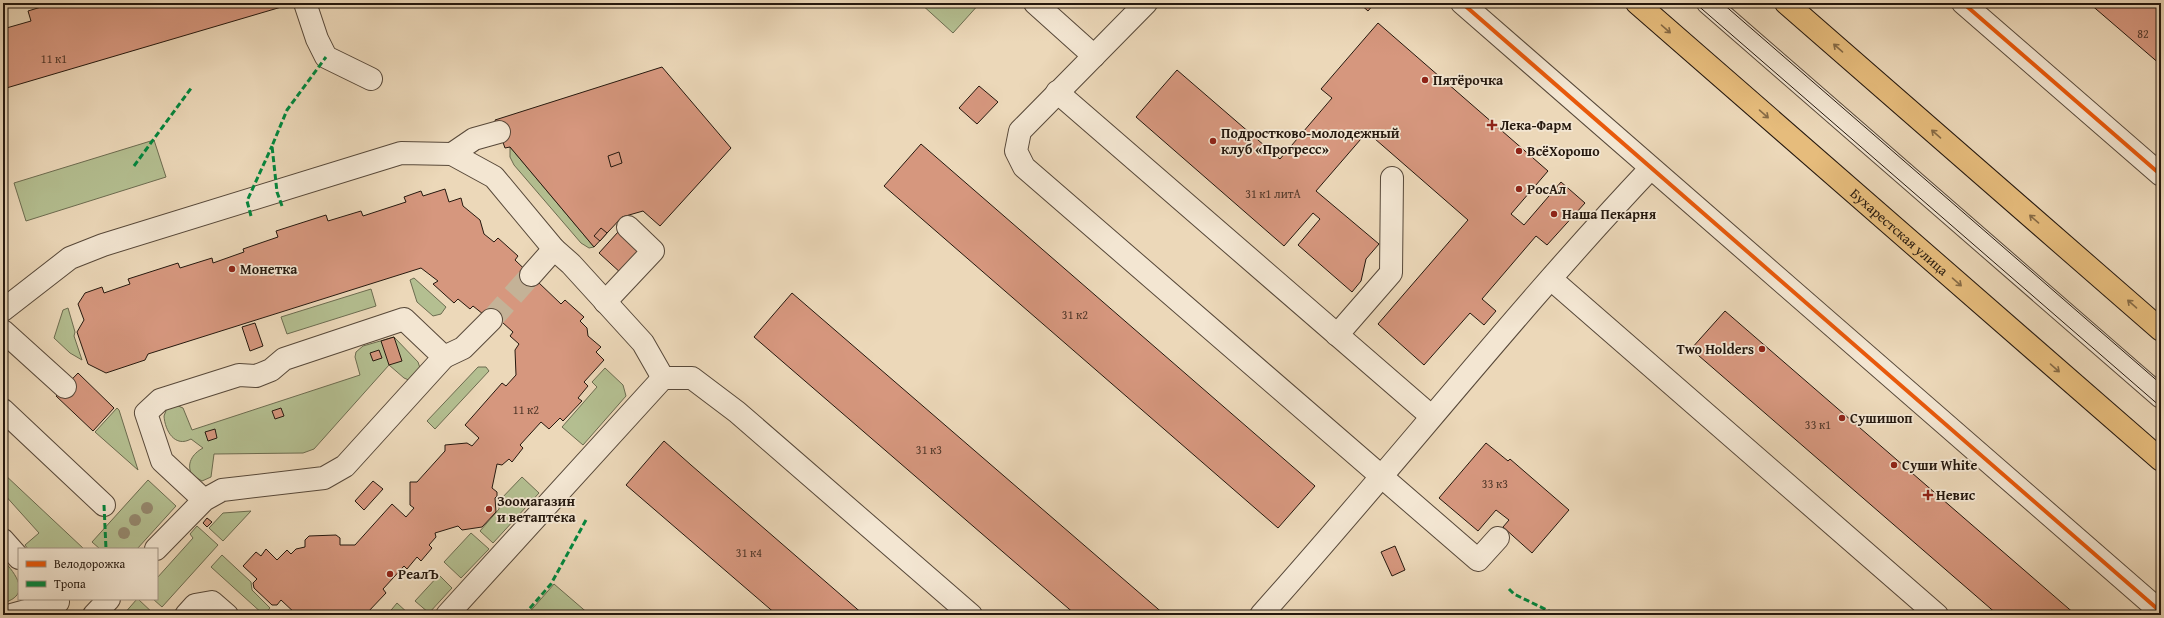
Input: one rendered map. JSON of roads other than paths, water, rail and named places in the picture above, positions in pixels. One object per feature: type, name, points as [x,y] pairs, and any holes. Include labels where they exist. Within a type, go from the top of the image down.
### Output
[{"type":"main road","name":"Бухарестская улица","points":[[1637,3],[2161,460]]},
{"type":"main road","points":[[1786,3],[2161,330]]},
{"type":"street","points":[[305,3],[317,39],[326,57],[371,79]]},
{"type":"street","points":[[1035,3],[1094,56]]},
{"type":"street","points":[[1146,3],[1020,131],[1016,151],[1024,168],[1478,560],[1498,538]]},
{"type":"street","points":[[1462,3],[1650,169],[2161,612]]},
{"type":"street","points":[[1708,3],[2161,397]]},
{"type":"street","points":[[1977,8],[2161,176]]},
{"type":"street","points":[[1057,92],[1431,416]]},
{"type":"street","points":[[452,154],[474,139],[500,132]]},
{"type":"street","points":[[3,310],[70,258],[103,245],[401,153],[452,154],[494,177],[554,249],[570,264],[643,343],[663,378]]},
{"type":"street","points":[[1261,615],[1382,478],[1431,416],[1551,278],[1650,169]]},
{"type":"street","points":[[1337,335],[1391,273],[1392,178]]},
{"type":"street","points":[[605,302],[653,251],[628,227]]},
{"type":"street","points":[[531,275],[554,249]]},
{"type":"street","points":[[1551,278],[1937,615]]},
{"type":"street","points":[[204,500],[162,461],[146,413],[160,400],[239,375],[256,376],[271,370],[284,359],[404,319],[444,357]]},
{"type":"street","points":[[157,548],[204,500],[222,490],[324,478],[345,466],[444,357],[463,348],[491,320]]},
{"type":"street","points":[[3,331],[65,387]]},
{"type":"street","points":[[447,615],[663,378],[692,378],[736,412],[971,615]]},
{"type":"street","points":[[3,410],[104,505]]},
{"type":"street","points":[[3,540],[18,557]]},
{"type":"street","points":[[94,615],[108,600]]},
{"type":"street","points":[[186,615],[195,605],[212,602],[227,615]]},
{"type":"street","points":[[11,615],[61,605]]},
{"type":"tunnel","points":[[491,320],[531,275]]},
{"type":"tram line","points":[[1695,3],[2161,407]]},
{"type":"tram line","points":[[1722,3],[2161,384]]},
{"type":"place","name":"Пятёрочка","points":[[1425,80]]},
{"type":"place","name":"Лека-Фарм","points":[[1492,125]]},
{"type":"place","name":"Подростково-молодежный клуб «Прогресс»","points":[[1213,141]]},
{"type":"place","name":"ВсёХорошо","points":[[1519,151]]},
{"type":"place","name":"РосАл","points":[[1519,189]]},
{"type":"place","name":"Наша Пекарня","points":[[1554,214]]},
{"type":"place","name":"Монетка","points":[[232,269]]},
{"type":"place","name":"Two Holders","points":[[1762,349]]},
{"type":"place","name":"Сушишоп","points":[[1842,418]]},
{"type":"place","name":"Суши White","points":[[1894,465]]},
{"type":"place","name":"Невис","points":[[1928,495]]},
{"type":"place","name":"Зоомагазин и ветаптека","points":[[489,509]]},
{"type":"place","name":"РеалЪ","points":[[390,574]]}]
